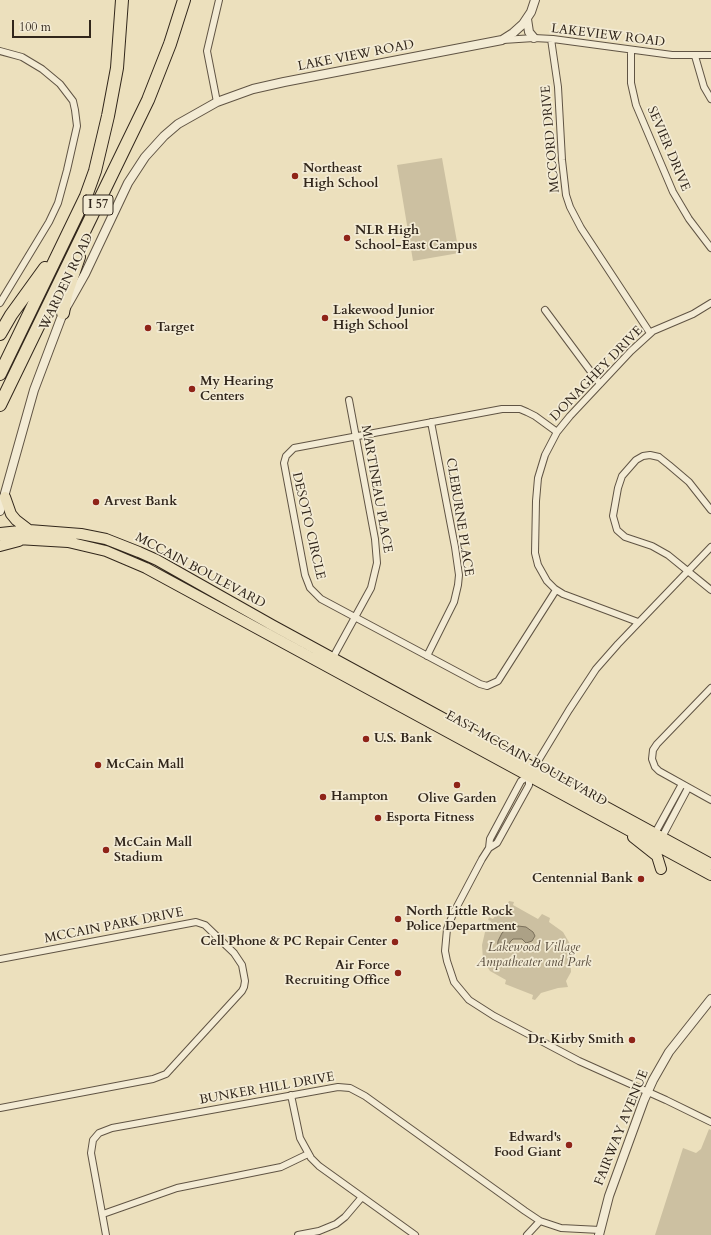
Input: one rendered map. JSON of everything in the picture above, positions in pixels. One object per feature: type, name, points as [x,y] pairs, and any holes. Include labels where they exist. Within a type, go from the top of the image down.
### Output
[{"type":"highway","name":"I 57","points":[[0,374],[86,196],[95,171],[102,145],[117,68],[122,0]]},
{"type":"highway","name":"I 57","points":[[0,405],[148,100],[170,44],[184,0]]},
{"type":"highway","points":[[63,313],[66,295],[91,218]]},
{"type":"highway","points":[[0,334],[62,244]]},
{"type":"main road","points":[[5,497],[11,514],[29,530]]},
{"type":"main road","name":"MCCAIN BOULEVARD","points":[[0,534],[29,530],[68,532],[94,536],[139,552],[157,560],[330,662]]},
{"type":"main road","name":"MCCAIN BOULEVARD","points":[[0,534],[26,540],[68,542],[106,551],[132,561],[330,662]]},
{"type":"main road","points":[[0,546],[26,540]]},
{"type":"main road","name":"EAST MCCAIN BOULEVARD","points":[[330,662],[656,839],[711,875]]},
{"type":"main road","name":"EAST MCCAIN BOULEVARD","points":[[532,772],[620,825],[656,839],[711,864]]},
{"type":"main road","points":[[620,825],[657,856],[661,869]]},
{"type":"street","points":[[217,102],[207,51],[219,0]]},
{"type":"street","points":[[502,40],[513,33],[527,19],[535,0]]},
{"type":"street","points":[[527,19],[529,32],[534,38]]},
{"type":"street","name":"LAKEVIEW ROAD","points":[[502,40],[534,38],[551,39],[672,55],[711,55]]},
{"type":"street","name":"MCCORD DRIVE","points":[[551,39],[558,87],[562,160],[566,195],[581,228],[650,333]]},
{"type":"street","name":"LAKE VIEW ROAD","points":[[217,102],[253,89],[284,82],[502,40]]},
{"type":"street","name":"SEVIER DRIVE","points":[[631,50],[632,83],[636,105],[677,199],[689,219],[711,248]]},
{"type":"street","points":[[0,51],[22,57],[42,69],[60,84],[73,101],[77,126],[58,203],[49,222],[0,303]]},
{"type":"street","points":[[695,56],[704,87],[711,99]]},
{"type":"street","name":"WARDEN ROAD","points":[[0,511],[34,390],[63,313],[85,274],[123,192],[145,157],[171,129],[217,102]]},
{"type":"street","name":"DONAGHEY DRIVE","points":[[638,622],[562,594],[547,581],[538,565],[536,553],[535,540],[538,478],[545,455],[557,432],[631,351],[650,333],[693,314],[711,303]]},
{"type":"street","points":[[545,310],[600,384]]},
{"type":"street","name":"MARTINEAU PLACE","points":[[330,662],[371,588],[375,573],[377,553],[349,400]]},
{"type":"street","name":"DESOTO CIRCLE","points":[[556,590],[498,681],[487,686],[480,684],[321,599],[310,588],[307,583],[284,463],[286,456],[294,448],[508,408],[527,412],[557,432]]},
{"type":"street","name":"CLEBURNE PLACE","points":[[426,656],[454,602],[459,575],[431,422]]},
{"type":"street","points":[[711,510],[688,482],[669,465],[654,455],[643,456],[636,460],[627,469],[619,482],[613,516],[617,530],[625,537],[652,546],[668,555],[711,590]]},
{"type":"street","points":[[711,547],[638,622],[596,669],[569,710],[532,772],[529,785],[497,843],[489,848],[453,914],[447,929],[445,944],[447,961],[452,976],[458,987],[469,1000],[493,1015],[567,1055],[711,1122]]},
{"type":"street","points":[[711,688],[657,744],[653,750],[652,759],[659,772],[711,800]]},
{"type":"street","points":[[656,839],[682,784]]},
{"type":"street","points":[[656,839],[688,788]]},
{"type":"street","name":"MCCAIN PARK DRIVE","points":[[0,959],[196,922],[204,926],[234,953],[242,965],[245,981],[242,991],[166,1074],[153,1079],[0,1108]]},
{"type":"street","name":"FAIRWAY AVENUE","points":[[600,1232],[609,1196],[648,1092],[658,1070],[669,1052],[711,999]]},
{"type":"street","name":"BUNKER HILL DRIVE","points":[[106,1235],[91,1152],[93,1140],[99,1133],[112,1128],[338,1087],[350,1088],[359,1092],[525,1212],[540,1221],[561,1228],[600,1232]]},
{"type":"street","points":[[291,1095],[298,1133],[308,1154],[320,1166],[415,1235]]},
{"type":"street","points":[[103,1214],[177,1188],[282,1167],[308,1154]]},
{"type":"street","points":[[298,1235],[319,1231],[336,1224],[345,1217],[362,1197]]},
{"type":"street","points":[[527,1235],[540,1221]]},
{"type":"green space","points":[[442,158],[459,253],[413,261],[397,165]]},
{"type":"green space","name":"Lakewood Village Ampatheater and Park","points":[[509,901],[514,902],[513,905],[538,919],[542,914],[550,918],[549,922],[563,932],[570,944],[571,972],[566,981],[568,987],[541,993],[535,1000],[532,999],[533,995],[505,984],[506,980],[490,971],[483,960],[482,945],[485,932],[491,921],[488,920],[489,917],[493,919],[499,910],[506,908]]},
{"type":"green space","points":[[709,1129],[711,1130],[711,1235],[655,1235],[683,1148],[696,1153],[701,1149]]},
{"type":"shaded area","points":[[518,926],[526,927],[533,932],[535,936],[532,941],[526,943],[522,939],[513,939],[510,942],[509,948],[497,952],[498,941],[502,933],[508,928]]},
{"type":"place","name":"Northeast High School","points":[[295,176]]},
{"type":"place","name":"NLR High School-East Campus","points":[[347,238]]},
{"type":"place","name":"Lakewood Junior High School","points":[[325,318]]},
{"type":"place","name":"Target","points":[[148,328]]},
{"type":"place","name":"My Hearing Centers","points":[[192,389]]},
{"type":"place","name":"Arvest Bank","points":[[96,502]]},
{"type":"place","name":"U.S. Bank","points":[[366,739]]},
{"type":"place","name":"McCain Mall","points":[[98,765]]},
{"type":"place","name":"Olive Garden","points":[[457,785]]},
{"type":"place","name":"Hampton","points":[[323,797]]},
{"type":"place","name":"Esporta Fitness","points":[[378,818]]},
{"type":"place","name":"McCain Mall Stadium","points":[[106,850]]},
{"type":"place","name":"Centennial Bank","points":[[641,879]]},
{"type":"place","name":"North Little Rock Police Department","points":[[398,919]]},
{"type":"place","name":"Cell Phone & PC Repair Center","points":[[395,942]]},
{"type":"place","name":"Air Force Recruiting Office","points":[[398,973]]},
{"type":"place","name":"Dr. Kirby Smith","points":[[632,1040]]},
{"type":"place","name":"Edward's Food Giant","points":[[569,1145]]}]
